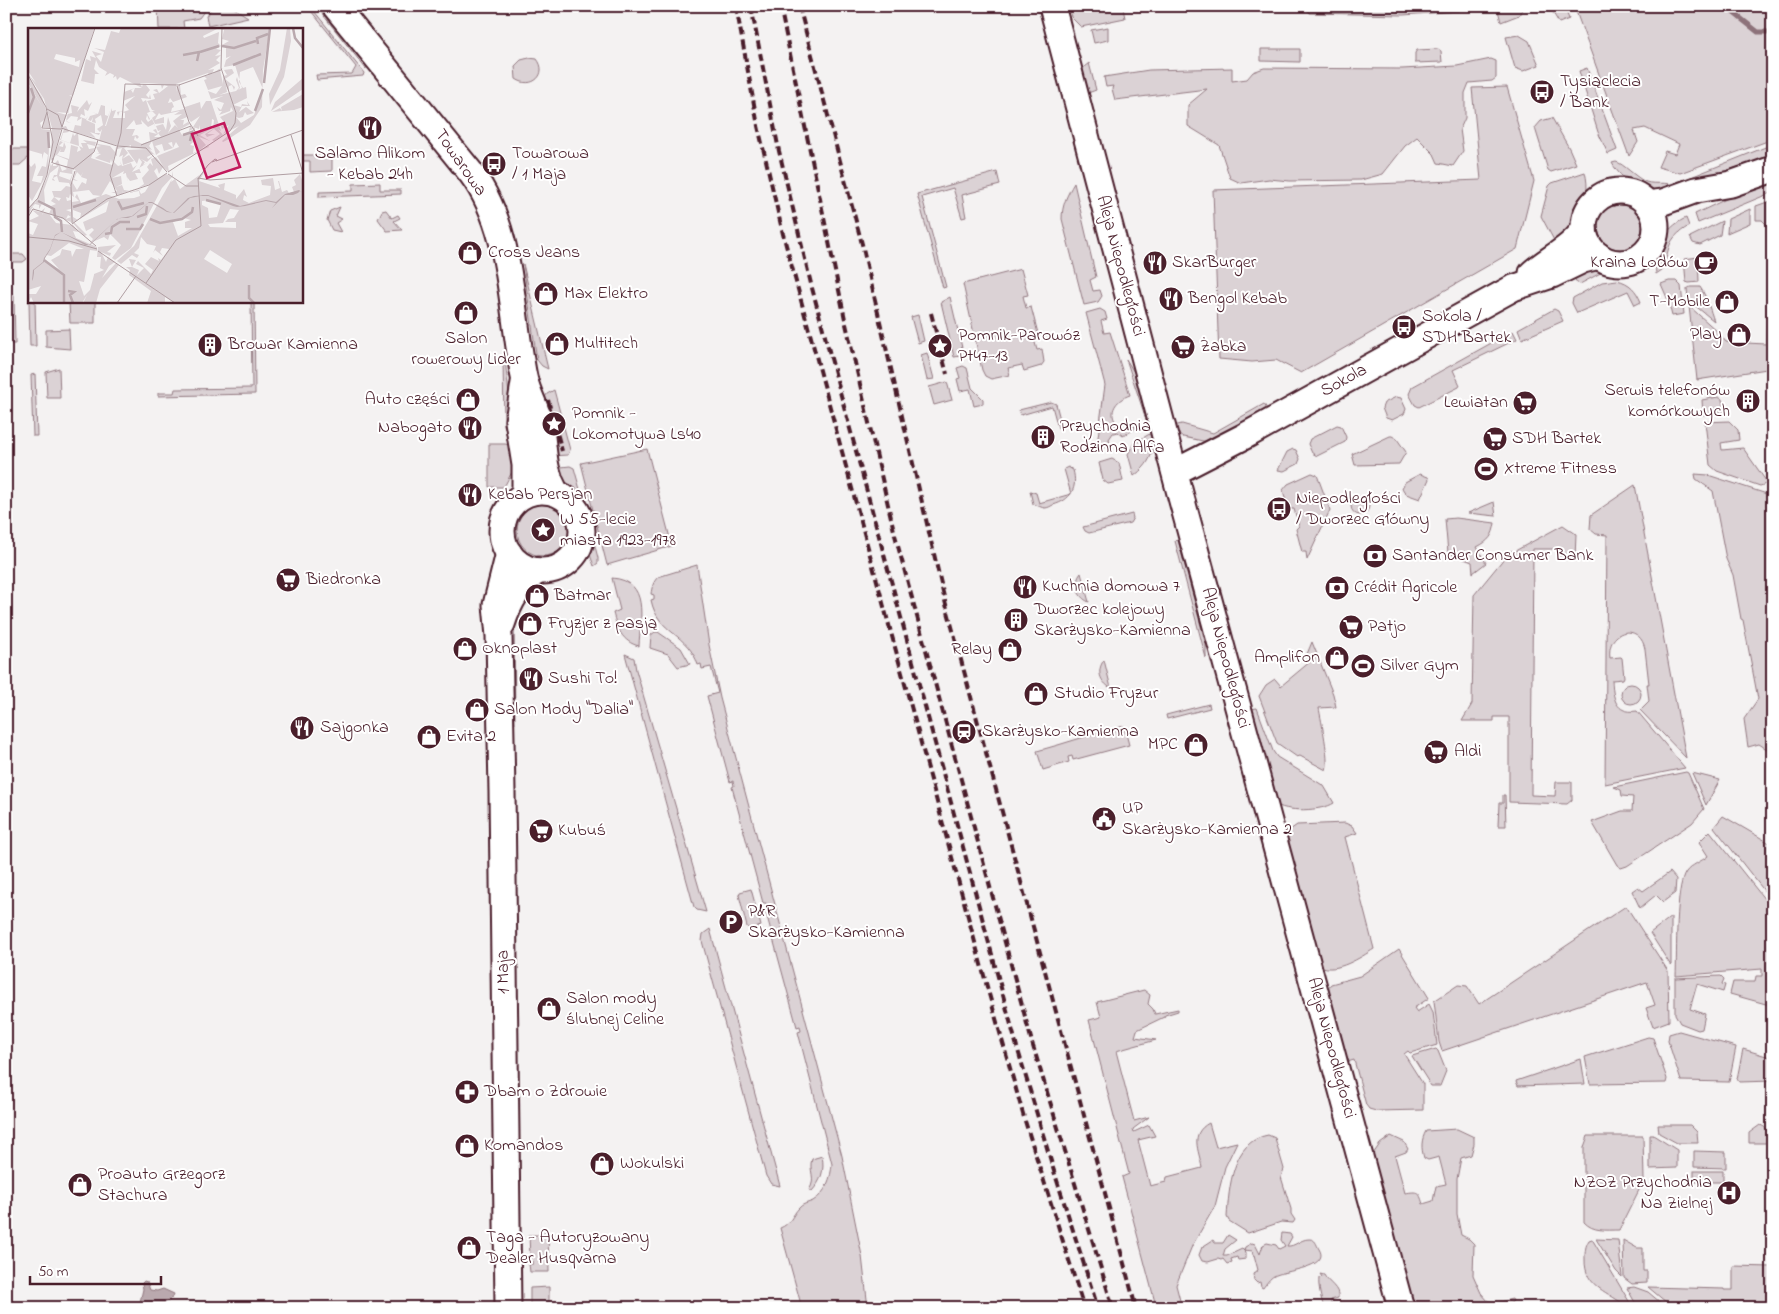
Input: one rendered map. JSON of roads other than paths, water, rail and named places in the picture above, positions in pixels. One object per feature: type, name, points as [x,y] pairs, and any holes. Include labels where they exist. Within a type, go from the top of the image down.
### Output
[{"type":"street","name":"Towarowa","points":[[335,6],[478,182],[494,216],[505,254],[525,381],[538,417],[546,471],[556,493]]},
{"type":"street","name":"Aleja Niepodległości","points":[[1052,6],[1175,472],[1401,1308]]},
{"type":"street","points":[[1647,204],[1663,202],[1696,190],[1731,184],[1773,169]]},
{"type":"street","points":[[1655,228],[1669,218],[1701,204],[1731,184]]},
{"type":"street","points":[[1630,192],[1647,204],[1652,212],[1655,228],[1654,238],[1649,247],[1638,258],[1618,263],[1599,256],[1588,244],[1584,229],[1585,218],[1589,209],[1596,201],[1609,193],[1630,192]]},
{"type":"street","name":"Sokola","points":[[1175,472],[1245,436],[1513,288],[1546,261],[1577,240],[1584,229]]},
{"type":"street","name":"Sokola","points":[[1513,288],[1552,276],[1583,260],[1599,256]]},
{"type":"street","name":"Towarowa","points":[[525,381],[518,420],[525,465],[525,494]]},
{"type":"street","points":[[541,490],[556,493],[564,496],[575,508],[582,522],[582,538],[575,553],[563,565],[547,571],[538,571],[521,565],[509,553],[502,537],[503,520],[512,504],[525,494],[541,490]]},
{"type":"street","name":"1 Maja","points":[[508,1308],[499,636],[497,614],[498,596],[506,572],[509,553]]},
{"type":"street","name":"1 Maja","points":[[499,636],[513,598],[523,583],[538,571]]},
{"type":"waterway","points":[[1725,6],[1758,32],[1773,32]]},
{"type":"railway","points":[[736,6],[758,126],[783,234],[989,994],[1025,1121],[1084,1308]]},
{"type":"railway","points":[[751,6],[779,151],[812,288],[1017,1047],[1098,1308]]},
{"type":"railway","points":[[780,6],[846,324],[895,535],[1033,1046],[1113,1308]]},
{"type":"railway","points":[[799,6],[862,244],[944,597],[1136,1308]]},
{"type":"railway","points":[[931,313],[947,374]]},
{"type":"railway","points":[[548,400],[562,451]]},
{"type":"place","name":"Tysiąclecia / Bank","points":[[1542,92]]},
{"type":"place","name":"Salamo Alikom - Kebab 24h","points":[[370,128]]},
{"type":"place","name":"Towarowa / 1 Maja","points":[[494,164]]},
{"type":"place","name":"Cross Jeans","points":[[470,253]]},
{"type":"place","name":"SkarBurger","points":[[1155,263]]},
{"type":"place","name":"Kraina Lodów","points":[[1706,263]]},
{"type":"place","name":"Max Elektro","points":[[546,294]]},
{"type":"place","name":"Bengol Kebab","points":[[1171,299]]},
{"type":"place","name":"T-Mobile","points":[[1727,302]]},
{"type":"place","name":"Salon rowerowy Lider","points":[[466,313]]},
{"type":"place","name":"Sokola / SDH Bartek","points":[[1404,327]]},
{"type":"place","name":"Play","points":[[1739,335]]},
{"type":"place","name":"Multitech","points":[[557,344]]},
{"type":"place","name":"Browar Kamienna","points":[[210,345]]},
{"type":"place","name":"Pomnik-Parowóz Pt47-13","points":[[940,346]]},
{"type":"place","name":"Żabka","points":[[1183,347]]},
{"type":"place","name":"Auto części","points":[[468,400]]},
{"type":"place","name":"Serwis telefonów komórkowych","points":[[1748,401]]},
{"type":"place","name":"Lewiatan","points":[[1525,403]]},
{"type":"place","name":"Pomnik - Lokomotywa Ls40","points":[[554,424]]},
{"type":"place","name":"Nabogato","points":[[470,428]]},
{"type":"place","name":"Przychodnia Rodzinna Alfa","points":[[1043,437]]},
{"type":"place","name":"SDH Bartek","points":[[1495,439]]},
{"type":"place","name":"Xtreme Fitness","points":[[1486,469]]},
{"type":"place","name":"Kebab Persjan","points":[[470,495]]},
{"type":"place","name":"Niepodległości / Dworzec Główny","points":[[1279,509]]},
{"type":"place","name":"W 55-lecie miasta 1923-1978","points":[[543,530]]},
{"type":"place","name":"Santander Consumer Bank","points":[[1375,556]]},
{"type":"place","name":"Biedronka","points":[[288,580]]},
{"type":"place","name":"Kuchnia domowa 7","points":[[1025,587]]},
{"type":"place","name":"Crédit Agricole","points":[[1337,588]]},
{"type":"place","name":"Batmar","points":[[537,596]]},
{"type":"place","name":"Dworzec kolejowy Skarżysko-Kamienna","points":[[1016,620]]},
{"type":"place","name":"Fryzjer z pasją","points":[[530,624]]},
{"type":"place","name":"Patjo","points":[[1351,627]]},
{"type":"place","name":"Oknoplast","points":[[465,649]]},
{"type":"place","name":"Relay","points":[[1010,650]]},
{"type":"place","name":"Amplifon","points":[[1337,658]]},
{"type":"place","name":"Silver Gym","points":[[1363,666]]},
{"type":"place","name":"Sushi To!","points":[[531,679]]},
{"type":"place","name":"Studio Fryzur","points":[[1036,694]]},
{"type":"place","name":"Salon Mody \"Dalia\"","points":[[477,710]]},
{"type":"place","name":"Sajgonka","points":[[302,728]]},
{"type":"place","name":"Skarżysko-Kamienna","points":[[964,732]]},
{"type":"place","name":"Evita 2","points":[[429,737]]},
{"type":"place","name":"MPC","points":[[1196,745]]},
{"type":"place","name":"Aldi","points":[[1436,752]]},
{"type":"place","name":"UP Skarżysko-Kamienna 2","points":[[1104,819]]},
{"type":"place","name":"Kubuś","points":[[541,831]]},
{"type":"place","name":"P&R Skarżysko-Kamienna","points":[[731,922]]},
{"type":"place","name":"Salon mody ślubnej Celine","points":[[549,1009]]},
{"type":"place","name":"Dbam o Zdrowie","points":[[467,1092]]},
{"type":"place","name":"Komandos","points":[[467,1146]]},
{"type":"place","name":"Wokulski","points":[[602,1164]]},
{"type":"place","name":"Proauto Grzegorz Stachura","points":[[80,1185]]},
{"type":"place","name":"NZOZ Przychodnia Na Zielnej","points":[[1729,1193]]},
{"type":"place","name":"Taga - Autoryzowany Dealer Husqvarna","points":[[469,1248]]}]
